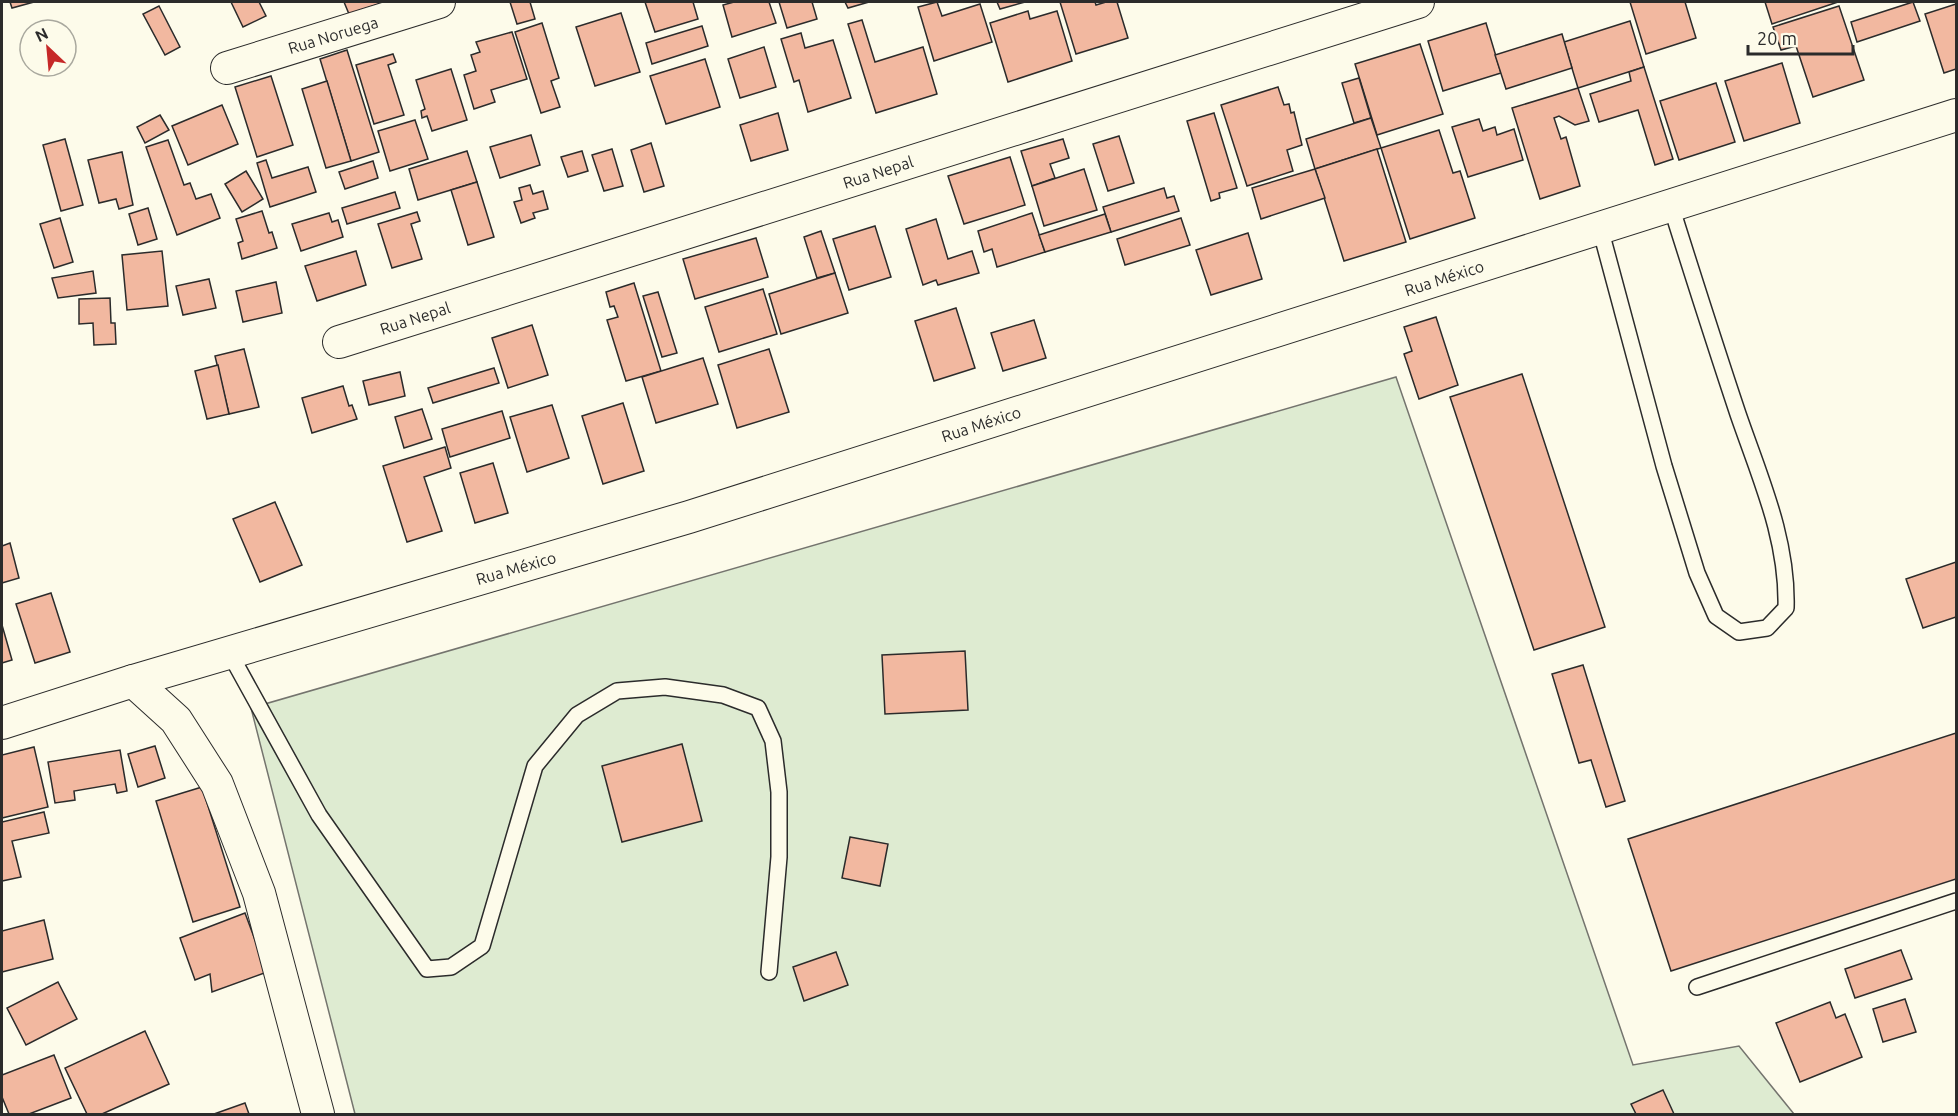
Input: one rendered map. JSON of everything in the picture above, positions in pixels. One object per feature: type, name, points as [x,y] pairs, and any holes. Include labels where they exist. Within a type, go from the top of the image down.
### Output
[{"type":"street","name":"Rua Noruega","points":[[227,68],[439,2]]},
{"type":"street","name":"Rua Nepal","points":[[339,342],[1418,2]]},
{"type":"street","name":"Rua México","points":[[2,723],[228,652],[689,517],[1956,115]]},
{"type":"street","points":[[133,681],[176,720],[217,784],[259,893],[318,1114]]},
{"type":"lane","points":[[1600,228],[1664,466],[1697,573],[1716,616],[1739,632],[1767,628],[1786,608],[1786,583],[1780,538],[1671,206]]},
{"type":"lane","points":[[228,652],[319,815],[427,969],[451,967],[482,946],[535,766],[577,715],[617,691],[665,687],[723,695],[758,708],[773,741],[779,792],[779,857],[769,972]]},
{"type":"lane","points":[[1697,987],[1956,901]]},
{"type":"green space","points":[[1396,377],[1633,1065],[1739,1046],[1794,1114],[355,1114],[251,708]]},
{"type":"building","points":[[10,2],[34,2],[12,8]]},
{"type":"building","points":[[231,2],[259,2],[266,16],[243,27]]},
{"type":"building","points":[[344,2],[385,2],[349,14]]},
{"type":"building","points":[[510,2],[530,2],[535,19],[517,24]]},
{"type":"building","points":[[645,2],[693,2],[698,19],[655,32]]},
{"type":"building","points":[[734,2],[769,2],[776,23],[732,37],[723,5]]},
{"type":"building","points":[[779,2],[812,2],[817,19],[787,28]]},
{"type":"building","points":[[845,2],[869,2],[848,8]]},
{"type":"building","points":[[937,2],[942,16],[980,4],[992,42],[934,61],[918,7]]},
{"type":"building","points":[[997,2],[1025,2],[1000,9]]},
{"type":"building","points":[[1060,2],[1095,2],[1096,5],[1117,2],[1128,38],[1076,54]]},
{"type":"building","points":[[1630,2],[1685,2],[1696,38],[1646,54]]},
{"type":"building","points":[[1765,2],[1838,2],[1772,24]]},
{"type":"building","points":[[1913,2],[1920,21],[1857,42],[1851,22]]},
{"type":"building","points":[[1956,4],[1956,69],[1944,73],[1925,14]]},
{"type":"building","points":[[159,6],[180,47],[165,55],[143,14]]},
{"type":"building","points":[[1839,6],[1864,80],[1813,97],[1796,46],[1781,50],[1773,27]]},
{"type":"building","points":[[1028,11],[1030,19],[1057,11],[1072,61],[1008,82],[990,23]]},
{"type":"building","points":[[621,13],[640,72],[595,86],[576,27]]},
{"type":"building","points":[[862,20],[875,62],[923,47],[937,94],[876,113],[848,24]]},
{"type":"building","points":[[1630,21],[1644,67],[1578,88],[1564,42]]},
{"type":"building","points":[[542,23],[559,78],[551,81],[560,107],[541,113],[515,32]]},
{"type":"building","points":[[1486,23],[1501,73],[1443,91],[1428,41]]},
{"type":"building","points":[[702,26],[708,46],[652,64],[646,43]]},
{"type":"building","points":[[512,32],[527,79],[491,90],[495,102],[474,109],[464,75],[476,71],[471,55],[480,52],[476,42]]},
{"type":"building","points":[[801,33],[805,48],[833,40],[851,98],[808,112],[799,80],[794,82],[781,39]]},
{"type":"building","points":[[1562,34],[1572,68],[1506,89],[1495,55]]},
{"type":"building","points":[[1420,44],[1443,114],[1377,135],[1355,64]]},
{"type":"building","points":[[764,47],[776,87],[740,98],[728,59]]},
{"type":"building","points":[[347,50],[379,152],[351,161],[320,59]]},
{"type":"building","points":[[393,54],[396,62],[388,65],[404,115],[374,124],[356,65]]},
{"type":"building","points":[[705,59],[720,107],[666,124],[650,76]]},
{"type":"building","points":[[1782,63],[1800,123],[1744,141],[1725,81]]},
{"type":"building","points":[[1644,67],[1673,159],[1655,165],[1638,110],[1599,122],[1590,94],[1631,81],[1629,72]]},
{"type":"building","points":[[451,69],[467,120],[432,131],[427,116],[422,118],[421,111],[425,109],[416,80]]},
{"type":"building","points":[[271,76],[293,145],[257,157],[235,87]]},
{"type":"building","points":[[1359,78],[1371,118],[1354,123],[1342,83]]},
{"type":"building","points":[[327,81],[351,161],[326,168],[302,89]]},
{"type":"building","points":[[1716,83],[1735,142],[1679,160],[1660,101]]},
{"type":"building","points":[[1278,87],[1284,105],[1289,104],[1291,113],[1294,112],[1302,145],[1287,150],[1293,171],[1247,186],[1221,105]]},
{"type":"building","points":[[1578,88],[1589,121],[1575,125],[1559,116],[1554,118],[1561,139],[1566,137],[1580,186],[1540,199],[1512,108]]},
{"type":"building","points":[[222,105],[238,144],[188,165],[172,126]]},
{"type":"building","points":[[778,113],[788,150],[751,161],[740,125]]},
{"type":"building","points":[[1214,113],[1237,188],[1219,193],[1220,198],[1211,201],[1187,121]]},
{"type":"building","points":[[160,115],[169,130],[145,143],[137,127]]},
{"type":"building","points":[[1371,118],[1381,148],[1315,169],[1306,139]]},
{"type":"building","points":[[1479,119],[1483,131],[1495,127],[1497,135],[1514,129],[1523,160],[1468,177],[1452,127]]},
{"type":"building","points":[[415,120],[428,159],[390,171],[378,131]]},
{"type":"building","points":[[1439,130],[1453,173],[1460,171],[1475,218],[1410,239],[1381,148]]},
{"type":"building","points":[[531,135],[540,165],[500,178],[490,147]]},
{"type":"building","points":[[1119,136],[1134,183],[1108,191],[1093,144]]},
{"type":"building","points":[[65,139],[83,205],[61,211],[43,145]]},
{"type":"building","points":[[1063,139],[1069,158],[1050,164],[1055,178],[1032,186],[1021,151]]},
{"type":"building","points":[[168,140],[184,185],[190,183],[196,199],[211,194],[220,218],[177,235],[146,147]]},
{"type":"building","points":[[651,143],[664,186],[644,192],[631,150]]},
{"type":"building","points":[[612,149],[623,186],[604,191],[592,155]]},
{"type":"building","points":[[1377,149],[1406,242],[1344,261],[1315,169]]},
{"type":"building","points":[[467,151],[477,182],[418,200],[409,169]]},
{"type":"building","points":[[582,151],[588,171],[568,177],[561,157]]},
{"type":"building","points":[[122,152],[133,205],[119,209],[116,199],[99,203],[88,160]]},
{"type":"building","points":[[1010,157],[1025,205],[964,224],[948,176]]},
{"type":"building","points":[[266,160],[272,178],[308,167],[316,192],[270,207],[257,163]]},
{"type":"building","points":[[373,161],[378,178],[345,189],[339,172]]},
{"type":"building","points":[[1084,169],[1097,210],[1044,226],[1032,186]]},
{"type":"building","points":[[1315,169],[1325,198],[1261,219],[1252,188]]},
{"type":"building","points":[[246,171],[263,199],[242,212],[225,184]]},
{"type":"building","points":[[477,182],[494,237],[468,245],[451,190]]},
{"type":"building","points":[[530,185],[533,194],[543,191],[548,209],[533,213],[535,218],[521,223],[514,202],[522,200],[519,188]]},
{"type":"building","points":[[1164,188],[1167,198],[1174,196],[1179,211],[1111,232],[1103,207]]},
{"type":"building","points":[[395,192],[400,208],[347,224],[342,208]]},
{"type":"building","points":[[148,208],[157,239],[138,245],[129,214]]},
{"type":"building","points":[[262,211],[277,248],[242,259],[238,243],[243,241],[236,219]]},
{"type":"building","points":[[417,212],[420,221],[411,224],[422,259],[392,268],[378,224]]},
{"type":"building","points":[[329,213],[332,222],[338,220],[343,237],[301,251],[292,224]]},
{"type":"building","points":[[1032,213],[1045,252],[997,267],[992,249],[984,252],[978,231]]},
{"type":"building","points":[[1105,214],[1111,232],[1045,252],[1039,235]]},
{"type":"building","points":[[60,218],[73,262],[54,268],[40,224]]},
{"type":"building","points":[[1181,218],[1190,245],[1125,265],[1117,239]]},
{"type":"building","points":[[936,219],[948,259],[972,251],[979,273],[938,285],[936,280],[923,285],[906,229]]},
{"type":"building","points":[[875,226],[891,277],[849,290],[833,239]]},
{"type":"building","points":[[821,231],[835,273],[817,278],[804,237]]},
{"type":"building","points":[[1248,233],[1262,279],[1211,295],[1196,250]]},
{"type":"building","points":[[756,238],[768,277],[695,299],[683,259]]},
{"type":"building","points":[[162,251],[168,306],[127,310],[122,255]]},
{"type":"building","points":[[356,251],[366,285],[317,301],[305,266]]},
{"type":"building","points":[[93,271],[96,293],[58,298],[52,278]]},
{"type":"building","points":[[835,273],[848,313],[781,334],[769,294]]},
{"type":"building","points":[[209,279],[216,308],[183,315],[176,286]]},
{"type":"building","points":[[276,282],[282,313],[243,322],[236,291]]},
{"type":"building","points":[[634,283],[661,371],[626,381],[607,320],[618,317],[614,306],[610,307],[606,292]]},
{"type":"building","points":[[763,289],[777,334],[719,352],[705,307]]},
{"type":"building","points":[[658,292],[677,353],[662,357],[643,296]]},
{"type":"building","points":[[110,298],[111,323],[115,323],[116,344],[94,345],[93,323],[79,324],[79,299]]},
{"type":"building","points":[[956,308],[975,368],[934,381],[915,321]]},
{"type":"building","points":[[1436,317],[1458,385],[1419,399],[1404,354],[1412,351],[1404,327]]},
{"type":"building","points":[[1034,320],[1046,358],[1003,371],[991,333]]},
{"type":"building","points":[[532,325],[548,375],[508,388],[492,338]]},
{"type":"building","points":[[244,349],[259,407],[229,414],[215,356]]},
{"type":"building","points":[[769,349],[789,412],[737,428],[718,365]]},
{"type":"building","points":[[703,358],[718,404],[656,423],[642,377]]},
{"type":"building","points":[[218,365],[229,414],[207,419],[195,371]]},
{"type":"building","points":[[494,368],[499,383],[433,403],[428,388]]},
{"type":"building","points":[[400,372],[405,396],[369,405],[363,381]]},
{"type":"building","points":[[1522,374],[1605,627],[1534,650],[1450,397]]},
{"type":"building","points":[[343,386],[349,406],[352,405],[357,419],[312,433],[302,398]]},
{"type":"building","points":[[623,403],[644,471],[603,484],[582,416]]},
{"type":"building","points":[[552,405],[569,458],[527,472],[510,417]]},
{"type":"building","points":[[422,409],[432,439],[404,448],[395,417]]},
{"type":"building","points":[[502,411],[510,438],[450,457],[442,429]]},
{"type":"building","points":[[445,447],[451,468],[424,477],[442,531],[407,542],[383,466]]},
{"type":"building","points":[[493,463],[508,513],[475,523],[460,473]]},
{"type":"building","points":[[275,502],[302,565],[260,582],[233,519]]},
{"type":"building","points":[[10,543],[19,578],[2,583],[2,546]]},
{"type":"building","points":[[1956,562],[1956,617],[1923,628],[1906,579]]},
{"type":"building","points":[[51,593],[70,652],[35,663],[16,604]]},
{"type":"building","points":[[2,625],[12,660],[2,663]]},
{"type":"building","points":[[965,651],[968,710],[885,714],[882,655]]},
{"type":"building","points":[[1583,665],[1625,801],[1606,807],[1591,760],[1579,763],[1552,674]]},
{"type":"building","points":[[1956,733],[1956,879],[1671,971],[1628,839]]},
{"type":"building","points":[[682,744],[702,821],[622,842],[602,766]]},
{"type":"building","points":[[155,746],[165,778],[138,787],[128,754]]},
{"type":"building","points":[[34,747],[48,807],[2,818],[2,755]]},
{"type":"building","points":[[120,750],[127,791],[117,793],[115,784],[74,791],[75,800],[55,803],[48,762]]},
{"type":"building","points":[[202,787],[240,907],[193,922],[156,801]]},
{"type":"building","points":[[44,812],[49,833],[12,841],[21,877],[2,881],[2,822]]},
{"type":"building","points":[[850,837],[888,844],[880,886],[842,878]]},
{"type":"building","points":[[245,913],[267,972],[212,992],[210,974],[195,980],[180,938]]},
{"type":"building","points":[[44,920],[53,959],[2,972],[2,931]]},
{"type":"building","points":[[1901,950],[1912,979],[1855,998],[1845,969]]},
{"type":"building","points":[[836,952],[848,985],[804,1001],[793,967]]},
{"type":"building","points":[[58,982],[77,1019],[26,1045],[7,1008]]},
{"type":"building","points":[[1905,999],[1916,1032],[1883,1042],[1873,1009]]},
{"type":"building","points":[[1830,1002],[1836,1018],[1845,1014],[1862,1057],[1800,1082],[1776,1023]]},
{"type":"building","points":[[145,1031],[169,1084],[102,1114],[87,1114],[65,1068]]},
{"type":"building","points":[[54,1055],[71,1098],[29,1114],[9,1114],[2,1097],[2,1075]]},
{"type":"building","points":[[1663,1090],[1674,1114],[1636,1114],[1631,1104]]},
{"type":"building","points":[[245,1103],[249,1114],[214,1114]]}]
